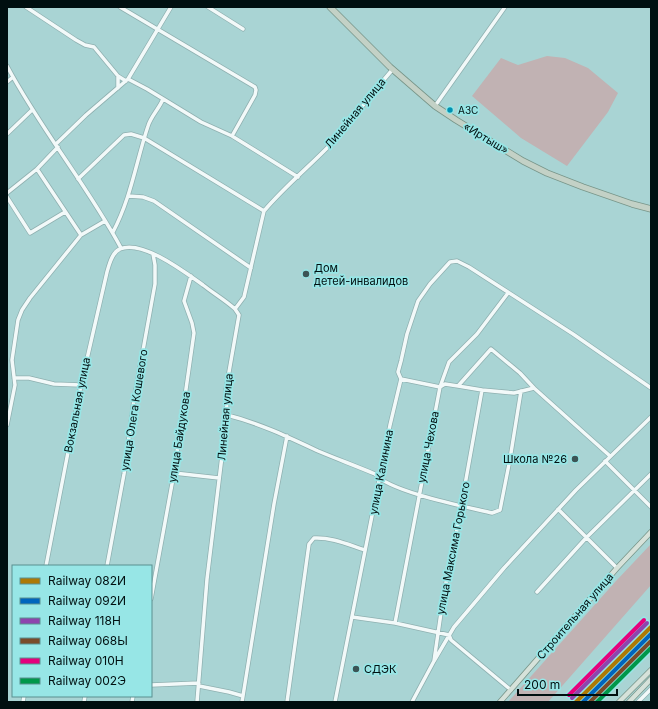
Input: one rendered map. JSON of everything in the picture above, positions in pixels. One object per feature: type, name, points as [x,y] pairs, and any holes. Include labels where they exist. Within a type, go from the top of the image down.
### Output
[{"type":"highway","name":"«Иртыш»","points":[[330,7],[392,68],[435,106],[456,120],[523,161],[547,173],[590,190],[651,209]]},
{"type":"main road","name":"Строительная улица","points":[[500,702],[617,568],[651,532]]},
{"type":"main road","points":[[619,702],[651,670]]},
{"type":"main road","points":[[629,702],[651,679]]},
{"type":"street","points":[[26,7],[76,40],[94,47],[118,76],[163,99],[201,122],[232,136],[298,177]]},
{"type":"street","points":[[120,7],[255,87],[255,95],[232,136]]},
{"type":"street","points":[[7,193],[37,169],[86,115],[127,80],[171,7]]},
{"type":"street","points":[[208,7],[244,28]]},
{"type":"street","points":[[435,106],[505,7]]},
{"type":"street","points":[[7,66],[32,110],[113,232],[121,248],[140,248],[172,264],[191,276],[235,309]]},
{"type":"street","name":"Линейная улица","points":[[197,702],[207,578],[227,415],[226,389],[239,315],[235,309],[244,297],[264,211],[331,143],[392,68]]},
{"type":"street","points":[[118,76],[118,88]]},
{"type":"street","points":[[7,81],[13,77]]},
{"type":"street","points":[[113,232],[128,196],[149,124],[163,99]]},
{"type":"street","points":[[7,134],[32,110]]},
{"type":"street","points":[[78,179],[124,134],[132,134],[144,138],[264,211]]},
{"type":"street","points":[[37,169],[64,212],[81,235]]},
{"type":"street","points":[[128,196],[143,197],[154,202],[251,268]]},
{"type":"street","points":[[7,197],[30,233],[64,212]]},
{"type":"street","points":[[7,425],[15,385],[12,360],[18,320],[22,310],[66,252],[81,235],[105,221]]},
{"type":"street","name":"Вокзальная улица","points":[[46,565],[80,385],[110,261],[121,248]]},
{"type":"street","name":"улица Олега Кошевого","points":[[107,565],[124,474],[134,400],[155,284],[155,265],[153,254]]},
{"type":"street","name":"улица Калинина","points":[[335,702],[390,425],[401,379],[398,372],[407,334],[418,301],[430,284],[450,262],[457,262],[469,267],[508,292]]},
{"type":"street","name":"улица Байдукова","points":[[152,594],[174,473],[194,333],[184,302],[191,276]]},
{"type":"street","points":[[508,292],[584,341],[651,388]]},
{"type":"street","name":"улица Чехова","points":[[395,623],[440,387],[449,362],[477,334],[508,292]]},
{"type":"street","points":[[458,386],[491,349],[520,373],[534,388],[610,456]]},
{"type":"street","points":[[14,378],[29,378],[54,384],[80,385]]},
{"type":"street","points":[[401,379],[440,387],[445,384],[514,393],[534,388]]},
{"type":"street","name":"улица Максима Горького","points":[[412,702],[434,661],[437,632],[482,390]]},
{"type":"street","points":[[227,415],[249,420],[287,436],[375,474],[380,480],[419,494],[460,506],[492,513],[500,510],[510,459],[520,391]]},
{"type":"street","points":[[434,661],[454,627],[490,585],[576,490],[651,417]]},
{"type":"street","points":[[242,702],[274,504],[287,436]]},
{"type":"street","points":[[605,462],[651,507]]},
{"type":"street","points":[[174,473],[219,478]]},
{"type":"street","points":[[537,592],[586,538],[651,474]]},
{"type":"street","points":[[558,510],[617,568]]},
{"type":"street","points":[[287,702],[309,544],[314,538],[320,538],[339,541],[365,550]]},
{"type":"street","points":[[352,617],[395,623],[449,635]]},
{"type":"street","points":[[449,635],[451,640],[511,690]]},
{"type":"street","points":[[152,685],[199,685],[243,696]]},
{"type":"street","points":[[638,702],[651,689]]},
{"type":"shaded area","points":[[547,56],[565,58],[588,68],[618,93],[608,112],[567,166],[521,138],[472,96],[501,58],[518,65]]},
{"type":"shaded area","points":[[651,544],[651,585],[548,702],[508,702],[616,581]]},
{"type":"railway","points":[[583,702],[651,634]]},
{"type":"rail line","name":"010Н","points":[[569,695],[644,620]]},
{"type":"rail line","name":"118Н","points":[[572,698],[647,623]]},
{"type":"rail line","name":"082И","points":[[576,702],[651,627]]},
{"type":"rail line","name":"092И","points":[[583,702],[651,634]]},
{"type":"rail line","name":"068Ы","points":[[590,702],[651,641]]},
{"type":"rail line","name":"002Э","points":[[597,702],[651,648]]},
{"type":"place","name":"АЗС","points":[[450,110]]},
{"type":"place","name":"Дом детей-инвалидов","points":[[306,274]]},
{"type":"place","name":"Школа №26","points":[[575,459]]},
{"type":"place","name":"СДЭК","points":[[356,669]]}]
